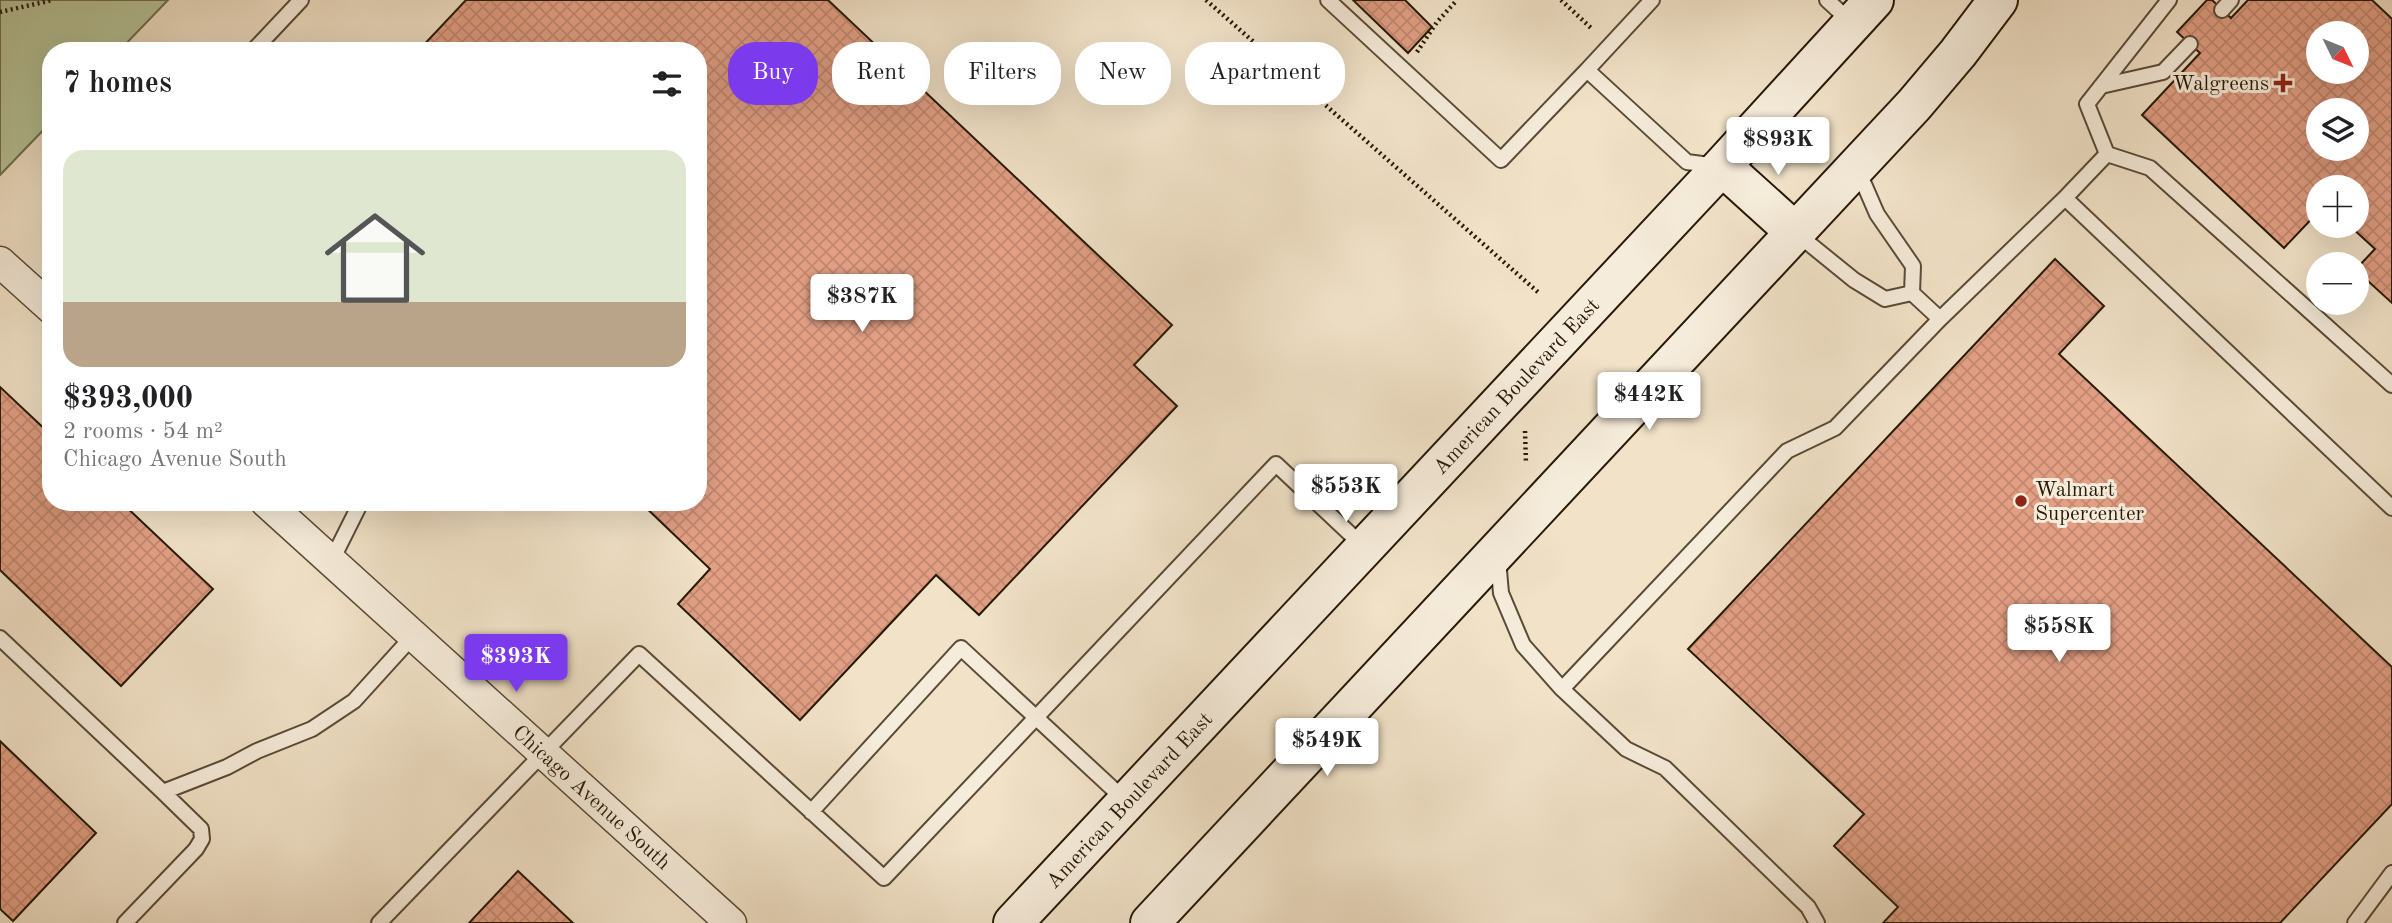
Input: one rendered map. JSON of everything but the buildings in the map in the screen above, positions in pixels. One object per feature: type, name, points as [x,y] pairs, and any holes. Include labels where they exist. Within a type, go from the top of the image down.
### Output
[{"type":"main road","points":[[1150,923],[1856,167],[1932,84],[1997,0]]},
{"type":"main road","name":"American Boulevard East","points":[[1013,923],[1722,166],[1851,8]]},
{"type":"main road","points":[[1722,166],[1795,232]]},
{"type":"street","points":[[0,262],[42,298]]},
{"type":"street","name":"Chicago Avenue South","points":[[276,511],[731,923]]},
{"type":"lane","points":[[261,42],[300,0]]},
{"type":"lane","points":[[1328,0],[1501,160],[1651,0]]},
{"type":"lane","points":[[2107,154],[2087,104],[2169,0]]},
{"type":"lane","points":[[2101,86],[2164,72],[2190,44]]},
{"type":"lane","points":[[1587,70],[1687,162],[1722,166]]},
{"type":"lane","points":[[1562,690],[1787,451],[1835,428],[1940,319],[2107,154]]},
{"type":"lane","points":[[2107,154],[2150,168],[2392,385]]},
{"type":"lane","points":[[1856,167],[1877,214],[1913,266],[1912,293],[1940,319]]},
{"type":"lane","points":[[2065,198],[2392,508]]},
{"type":"lane","points":[[1795,232],[1854,280],[1885,299],[1912,293]]},
{"type":"lane","points":[[379,923],[639,654],[884,878],[1276,464],[1365,548]]},
{"type":"lane","points":[[331,562],[356,511]]},
{"type":"lane","points":[[1497,551],[1501,593],[1523,645],[1562,690],[1626,749],[1665,768],[1808,906],[1817,923]]},
{"type":"lane","points":[[163,792],[312,729],[354,701],[413,636]]},
{"type":"lane","points":[[0,638],[201,829],[202,839],[196,849],[125,923]]},
{"type":"lane","points":[[811,812],[961,648],[1127,802]]},
{"type":"lane","points":[[2355,923],[2392,873]]},
{"type":"path","points":[[0,12],[53,0]]},
{"type":"path","points":[[1206,0],[1539,293]]},
{"type":"path","points":[[1404,70],[1437,22],[1457,0]]},
{"type":"path","points":[[1561,0],[1609,46]]},
{"type":"path","points":[[1525,427],[1526,472]]},
{"type":"green space","points":[[0,0],[168,0],[128,42],[42,42],[42,131],[0,175]]},
{"type":"place","name":"Walgreens","points":[[2283,83]]},
{"type":"place","name":"Walmart Supercenter","points":[[2021,501]]}]
